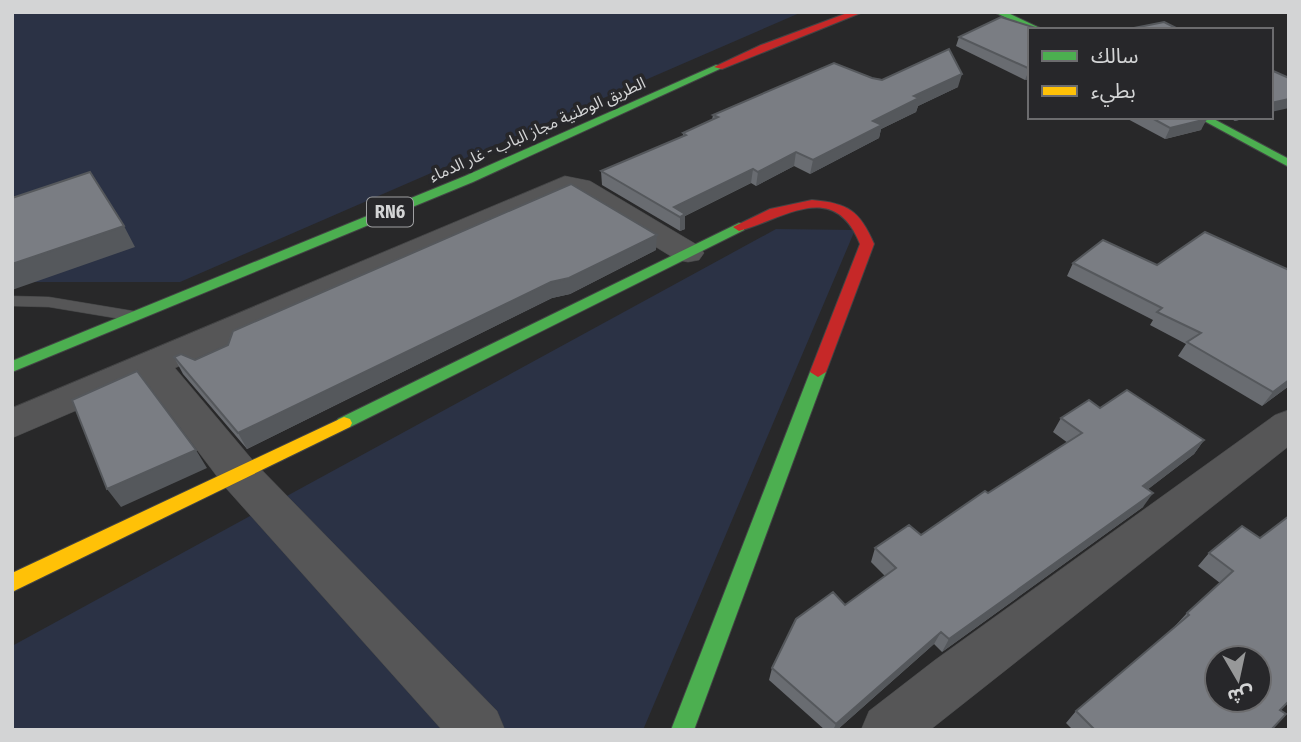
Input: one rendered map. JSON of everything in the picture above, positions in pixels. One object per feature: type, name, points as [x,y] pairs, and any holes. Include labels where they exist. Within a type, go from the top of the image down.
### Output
[{"type":"main road","name":"الطريق الوطنية مجاز الباب - غار الدماء","points":[[764,47],[828,12]]},
{"type":"main road","name":"الطريق الوطنية مجاز الباب - غار الدماء","points":[[12,367],[469,180],[764,47],[859,12]]},
{"type":"main road","points":[[998,12],[1036,28]]},
{"type":"main road","points":[[1016,12],[1038,28]]},
{"type":"main road","points":[[1206,119],[1289,164]]},
{"type":"main road","points":[[12,583],[240,475],[771,211],[804,203],[823,203],[845,209],[866,232],[867,244],[682,730]]},
{"type":"street","points":[[12,424],[565,184],[580,187],[688,253]]},
{"type":"street","points":[[152,364],[240,475],[478,730]]},
{"type":"street","points":[[888,730],[1289,425]]},
{"type":"lane","points":[[12,301],[49,302],[137,317]]},
{"type":"shaded area","points":[[12,12],[802,12],[180,282],[12,282]]},
{"type":"shaded area","points":[[776,229],[855,230],[643,730],[12,730],[12,646]]},
{"type":"building","points":[[1001,17],[1036,28],[1028,28],[1028,68],[959,37]]},
{"type":"building","points":[[1164,22],[1176,28],[1134,28]]},
{"type":"building","points":[[949,49],[962,74],[914,96],[919,98],[873,121],[882,125],[813,160],[796,152],[758,172],[753,169],[674,207],[685,214],[680,217],[601,171],[686,135],[683,133],[718,117],[713,115],[834,63],[882,80]]},
{"type":"building","points":[[1273,71],[1289,78],[1289,99],[1273,103]]},
{"type":"building","points":[[1154,119],[1207,119],[1170,128]]},
{"type":"building","points":[[90,172],[124,226],[12,264],[12,198]]},
{"type":"building","points":[[571,184],[657,235],[569,278],[551,282],[238,433],[174,357],[181,354],[195,360],[228,345],[233,331]]},
{"type":"building","points":[[1205,232],[1289,270],[1289,380],[1273,392],[1187,342],[1201,333],[1157,312],[1162,308],[1073,263],[1103,240],[1157,265]]},
{"type":"building","points":[[137,371],[196,450],[107,489],[72,400]]},
{"type":"building","points":[[1127,390],[1204,440],[1143,486],[1153,493],[949,639],[941,632],[836,724],[772,668],[796,619],[833,592],[845,605],[896,568],[875,548],[909,525],[921,535],[985,491],[988,493],[1082,433],[1061,418],[1089,400],[1100,408]]},
{"type":"building","points":[[1289,516],[1289,701],[1280,710],[1286,714],[1271,730],[1091,730],[1093,728],[1076,711],[1189,615],[1187,613],[1233,571],[1209,553],[1242,526],[1260,538]]},
{"type":"traffic: fast","points":[[998,12],[1035,28]]},
{"type":"traffic: fast","points":[[12,367],[469,179],[719,67]]},
{"type":"traffic: fast","points":[[1206,119],[1289,164]]},
{"type":"traffic: fast","points":[[344,423],[739,227]]},
{"type":"traffic: fast","points":[[682,730],[818,372]]},
{"type":"traffic: slow","points":[[12,583],[344,423]]},
{"type":"traffic: jam","points":[[719,67],[764,47],[859,12]]},
{"type":"traffic: jam","points":[[739,227],[793,206],[812,204],[830,205],[846,211],[859,224],[867,244],[818,372]]}]
